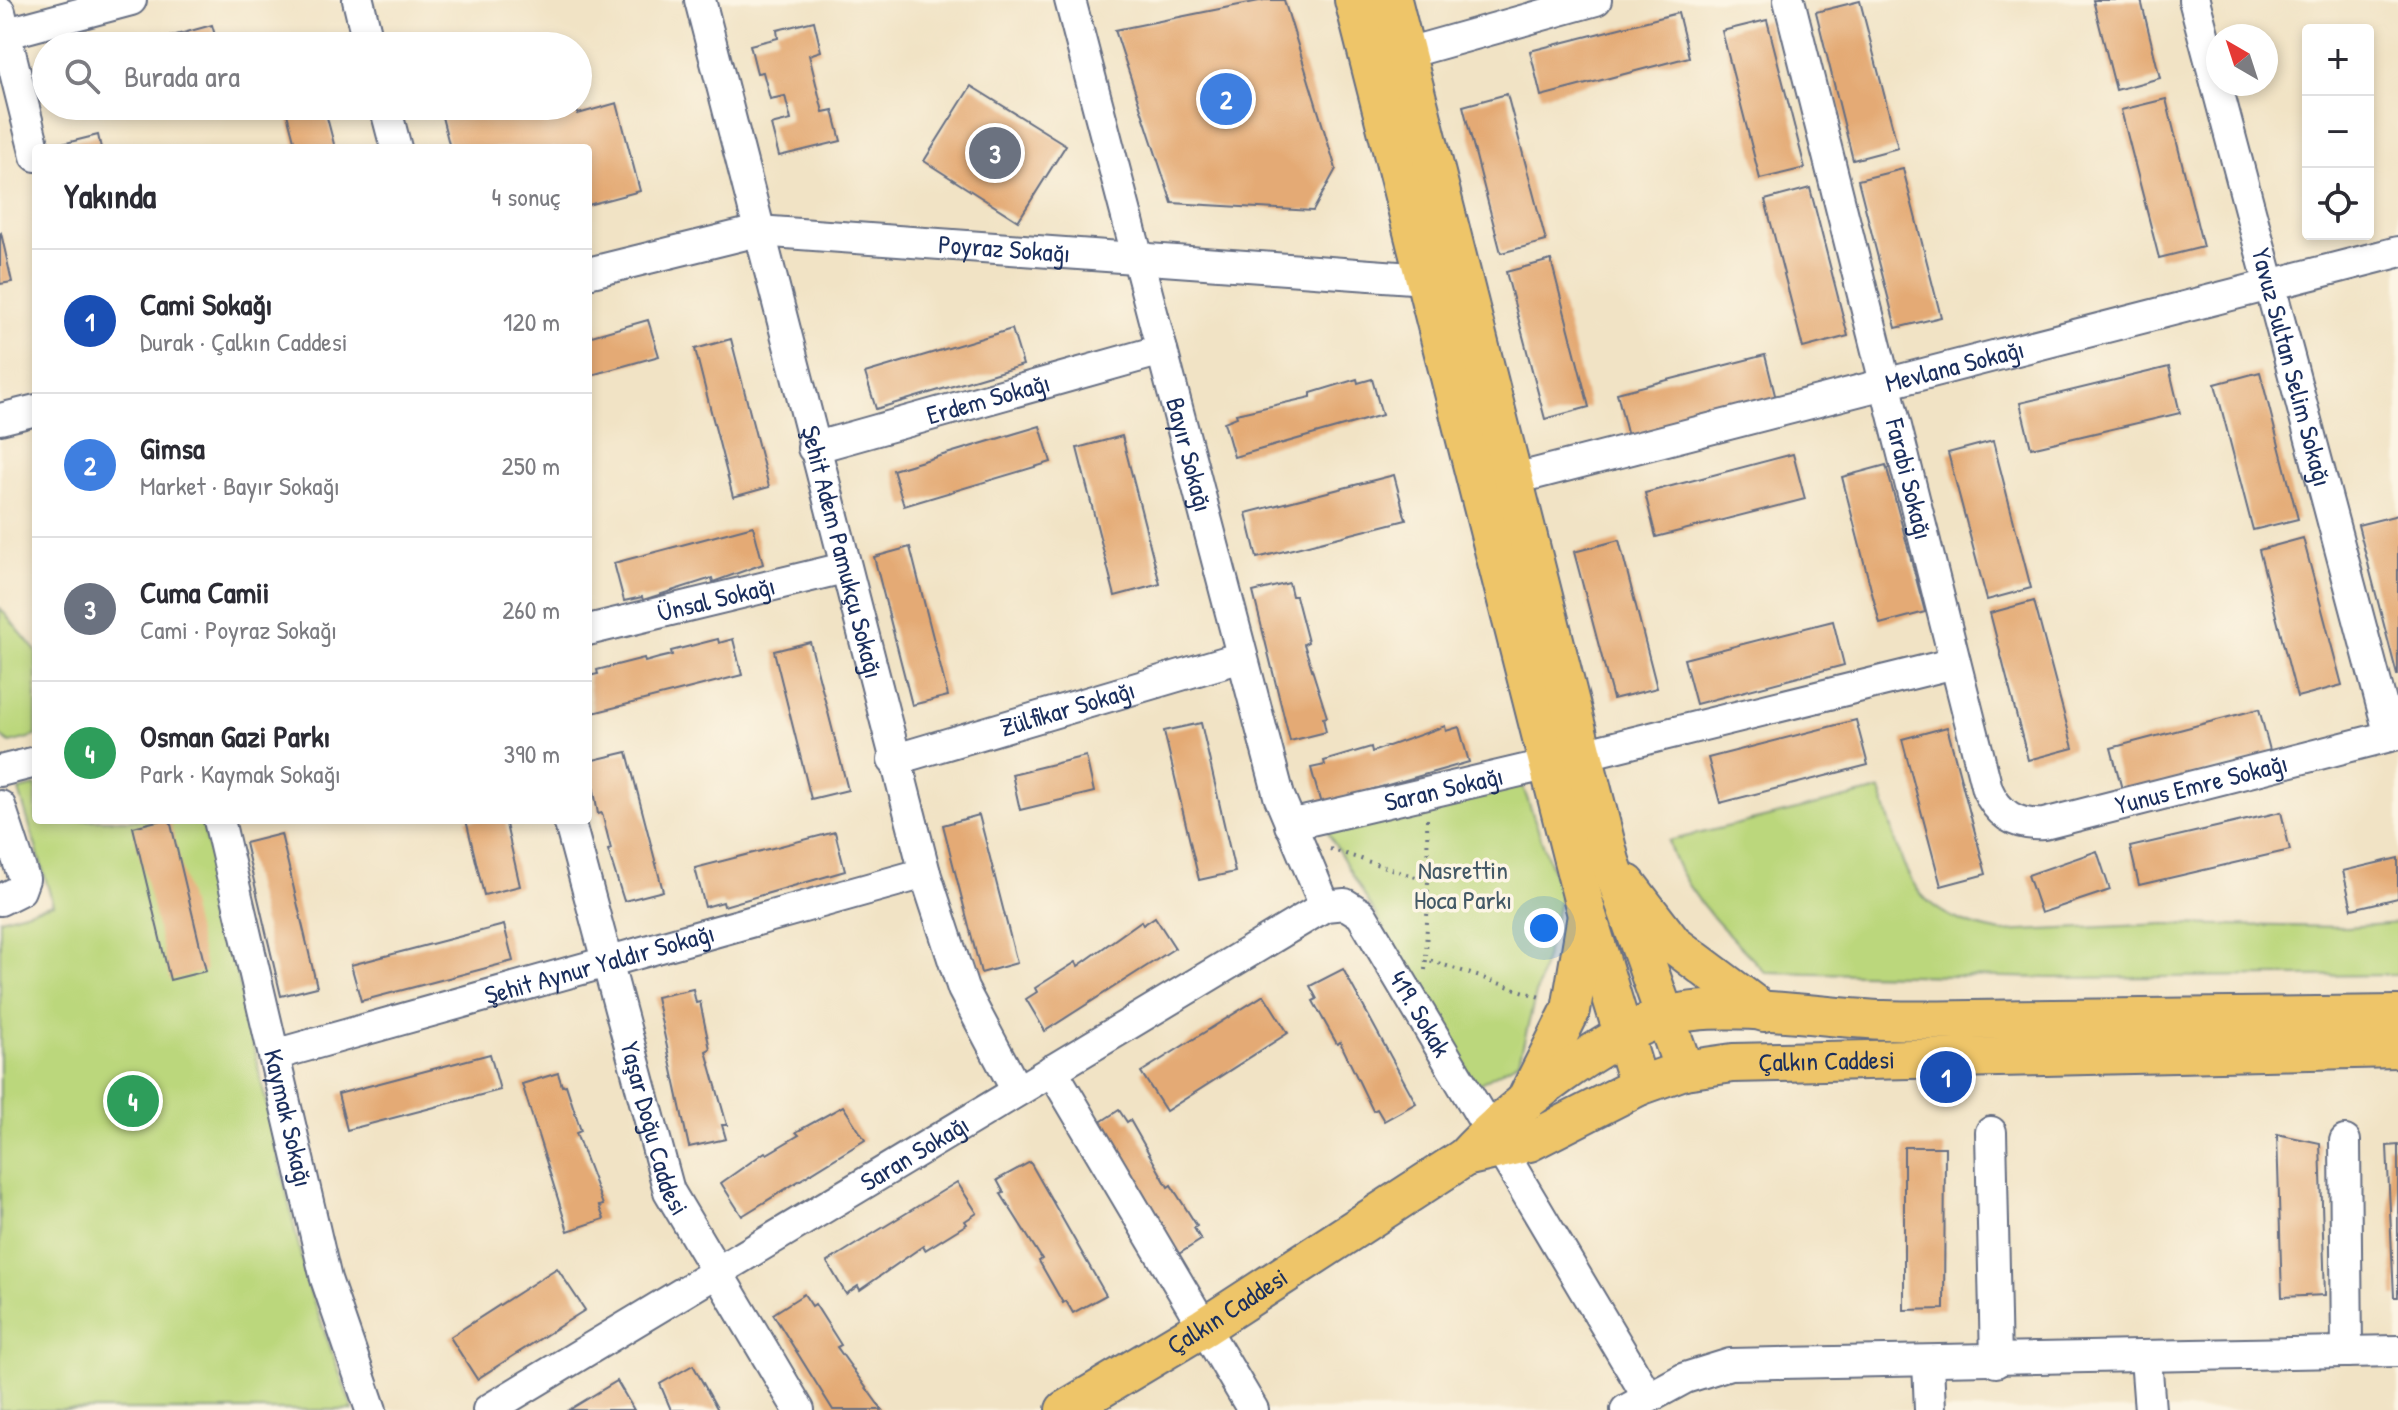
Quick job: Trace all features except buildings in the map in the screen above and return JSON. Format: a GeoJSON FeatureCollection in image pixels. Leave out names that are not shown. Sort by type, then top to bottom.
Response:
{"type":"FeatureCollection","features":[{"type":"Feature","properties":{"kind":"main road"},"geometry":{"type":"LineString","coordinates":[[1354,0],[1426,279],[1566,759],[1610,861],[1684,1070]]}},
{"type":"Feature","properties":{"kind":"main road"},"geometry":{"type":"LineString","coordinates":[[1392,0],[1511,480],[1566,759],[1587,915],[1639,1086]]}},
{"type":"Feature","properties":{"kind":"main road"},"geometry":{"type":"LineString","coordinates":[[1610,861],[1673,944],[1764,1012]]}},
{"type":"Feature","properties":{"kind":"main road","name":"Çalkın Caddesi"},"geometry":{"type":"LineString","coordinates":[[1526,1101],[1571,1010],[1587,915]]}},
{"type":"Feature","properties":{"kind":"main road","name":"Çalkın Caddesi"},"geometry":{"type":"LineString","coordinates":[[1065,1410],[1204,1327],[1486,1145],[1526,1101],[1623,1034],[1665,1016],[1684,1012],[1764,1012],[1886,1020],[2398,1015]]}},
{"type":"Feature","properties":{"kind":"main road","name":"Çalkın Caddesi"},"geometry":{"type":"LineString","coordinates":[[1486,1145],[1529,1142],[1639,1086],[1684,1070],[1733,1063],[2398,1048]]}},
{"type":"Feature","properties":{"kind":"street"},"geometry":{"type":"LineString","coordinates":[[33,144],[2,27],[131,0]]}},
{"type":"Feature","properties":{"kind":"street"},"geometry":{"type":"LineString","coordinates":[[358,0],[366,32]]}},
{"type":"Feature","properties":{"kind":"street","name":"Şehit Adem Pamukçu Sokağı"},"geometry":{"type":"LineString","coordinates":[[700,0],[893,760],[925,873],[972,1009],[1017,1091]]}},
{"type":"Feature","properties":{"kind":"street","name":"Bayır Sokağı"},"geometry":{"type":"LineString","coordinates":[[1070,0],[1242,657],[1290,825],[1303,855],[1335,905]]}},
{"type":"Feature","properties":{"kind":"street"},"geometry":{"type":"LineString","coordinates":[[1407,53],[1596,0]]}},
{"type":"Feature","properties":{"kind":"street","name":"Farabi Sokağı"},"geometry":{"type":"LineString","coordinates":[[1789,0],[1987,789],[2005,815]]}},
{"type":"Feature","properties":{"kind":"street","name":"Yavuz Sultan Selim Sokağı"},"geometry":{"type":"LineString","coordinates":[[2194,0],[2394,735]]}},
{"type":"Feature","properties":{"kind":"street"},"geometry":{"type":"LineString","coordinates":[[389,120],[395,144]]}},
{"type":"Feature","properties":{"kind":"street","name":"Poyraz Sokağı"},"geometry":{"type":"LineString","coordinates":[[592,272],[758,231],[1426,279]]}},
{"type":"Feature","properties":{"kind":"street","name":"Mevlana Sokağı"},"geometry":{"type":"LineString","coordinates":[[1511,480],[2398,252]]}},
{"type":"Feature","properties":{"kind":"street","name":"Erdem Sokağı"},"geometry":{"type":"LineString","coordinates":[[813,448],[1162,350]]}},
{"type":"Feature","properties":{"kind":"street"},"geometry":{"type":"LineString","coordinates":[[0,419],[32,411]]}},
{"type":"Feature","properties":{"kind":"street","name":"Ünsal Sokağı"},"geometry":{"type":"LineString","coordinates":[[592,629],[844,568]]}},
{"type":"Feature","properties":{"kind":"street","name":"Zülfikar Sokağı"},"geometry":{"type":"LineString","coordinates":[[893,760],[1242,657]]}},
{"type":"Feature","properties":{"kind":"street","name":"Saran Sokağı"},"geometry":{"type":"LineString","coordinates":[[1290,825],[1955,663]]}},
{"type":"Feature","properties":{"kind":"street","name":"Yunus Emre Sokağı"},"geometry":{"type":"LineString","coordinates":[[2005,815],[2023,823],[2044,824],[2394,735]]}},
{"type":"Feature","properties":{"kind":"street"},"geometry":{"type":"LineString","coordinates":[[0,771],[32,763]]}},
{"type":"Feature","properties":{"kind":"street"},"geometry":{"type":"LineString","coordinates":[[0,806],[24,879],[10,895]]}},
{"type":"Feature","properties":{"kind":"street","name":"Kaymak Sokağı"},"geometry":{"type":"LineString","coordinates":[[220,824],[326,1279],[371,1410]]}},
{"type":"Feature","properties":{"kind":"street","name":"Yaşar Doğu Caddesi"},"geometry":{"type":"LineString","coordinates":[[570,824],[669,1191],[799,1410]]}},
{"type":"Feature","properties":{"kind":"street","name":"Şehit Aynur Yaldır Sokağı"},"geometry":{"type":"LineString","coordinates":[[274,1055],[925,873]]}},
{"type":"Feature","properties":{"kind":"street","name":"Saran Sokağı"},"geometry":{"type":"LineString","coordinates":[[488,1410],[1052,1070],[1335,905]]}},
{"type":"Feature","properties":{"kind":"street","name":"419. Sokak"},"geometry":{"type":"LineString","coordinates":[[1335,905],[1361,914],[1486,1145],[1637,1403]]}},
{"type":"Feature","properties":{"kind":"street"},"geometry":{"type":"LineString","coordinates":[[1052,1070],[1253,1410]]}},
{"type":"Feature","properties":{"kind":"street"},"geometry":{"type":"LineString","coordinates":[[1991,1132],[1996,1362]]}},
{"type":"Feature","properties":{"kind":"street"},"geometry":{"type":"LineString","coordinates":[[2345,1141],[2347,1352]]}},
{"type":"Feature","properties":{"kind":"street"},"geometry":{"type":"LineString","coordinates":[[1637,1403],[1701,1371],[1730,1364],[1996,1362],[2398,1351]]}},
{"type":"Feature","properties":{"kind":"street"},"geometry":{"type":"LineString","coordinates":[[2146,1358],[2150,1410]]}},
{"type":"Feature","properties":{"kind":"street"},"geometry":{"type":"LineString","coordinates":[[1928,1362],[1930,1410]]}},
{"type":"Feature","properties":{"kind":"path"},"geometry":{"type":"LineString","coordinates":[[1425,974],[1428,881],[1426,793]]}},
{"type":"Feature","properties":{"kind":"path"},"geometry":{"type":"LineString","coordinates":[[1303,855],[1332,849],[1428,881]]}},
{"type":"Feature","properties":{"kind":"path"},"geometry":{"type":"LineString","coordinates":[[1426,959],[1571,1010]]}},
{"type":"Feature","properties":{"kind":"green space"},"geometry":{"type":"Polygon","coordinates":[[[0,608],[32,646],[32,737],[10,743],[0,736],[0,608]]]}},
{"type":"Feature","properties":{"kind":"green space","name":"Nasrettin Hoca Parkı"},"geometry":{"type":"Polygon","coordinates":[[[1520,778],[1561,895],[1519,1061],[1475,1086],[1323,824],[1520,778]]]}},
{"type":"Feature","properties":{"kind":"green space"},"geometry":{"type":"Polygon","coordinates":[[[32,787],[32,824],[203,824],[307,1283],[353,1410],[0,1410],[0,919],[53,904],[19,790],[32,787]]]}},
{"type":"Feature","properties":{"kind":"green space"},"geometry":{"type":"Polygon","coordinates":[[[1880,790],[1914,885],[1927,901],[1945,914],[1970,924],[2002,932],[2165,924],[2347,927],[2398,923],[2398,975],[2052,978],[1765,972],[1695,895],[1668,841],[1880,790]]]}},
{"type":"Feature","properties":{"kind":"place","name":"Gimsa"},"geometry":{"type":"Point","coordinates":[1226,99]}},
{"type":"Feature","properties":{"kind":"place","name":"Cuma Camii"},"geometry":{"type":"Point","coordinates":[995,153]}},
{"type":"Feature","properties":{"kind":"place","name":"Cami Sokağı"},"geometry":{"type":"Point","coordinates":[1946,1077]}},
{"type":"Feature","properties":{"kind":"place","name":"Osman Gazi Parkı"},"geometry":{"type":"Point","coordinates":[133,1101]}}]}
